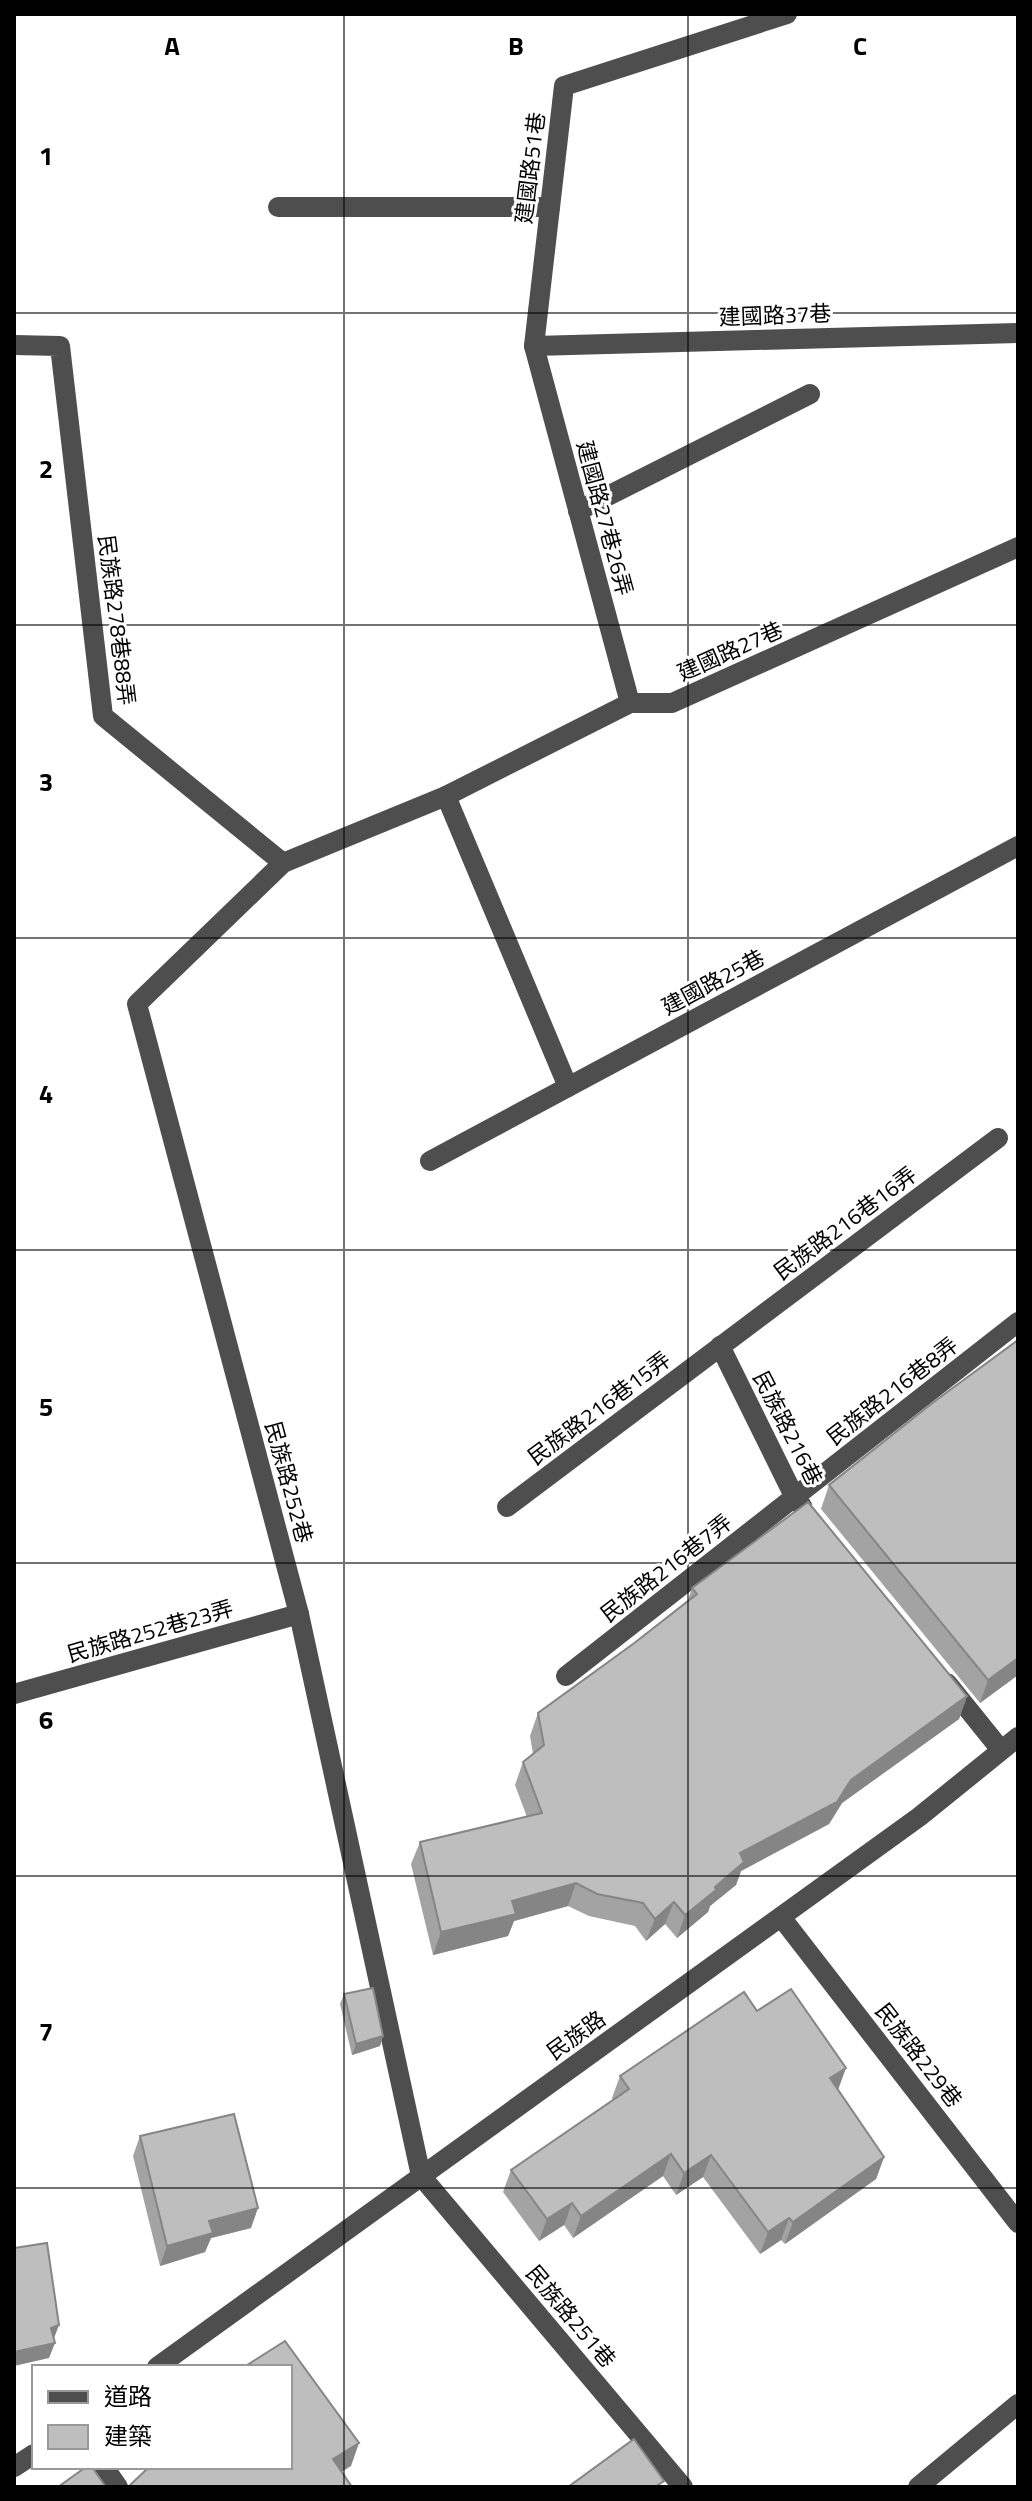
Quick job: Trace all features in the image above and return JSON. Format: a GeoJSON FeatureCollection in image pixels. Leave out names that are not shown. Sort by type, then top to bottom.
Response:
{"type":"FeatureCollection","features":[{"type":"Feature","properties":{"kind":"street","name":"建國路51巷"},"geometry":{"type":"LineString","coordinates":[[534,346],[564,86],[787,14]]}},
{"type":"Feature","properties":{"kind":"street"},"geometry":{"type":"LineString","coordinates":[[278,207],[550,207]]}},
{"type":"Feature","properties":{"kind":"street","name":"建國路37巷"},"geometry":{"type":"LineString","coordinates":[[534,346],[1018,333]]}},
{"type":"Feature","properties":{"kind":"street","name":"民族路278巷88弄"},"geometry":{"type":"LineString","coordinates":[[14,345],[60,346],[103,716],[283,863]]}},
{"type":"Feature","properties":{"kind":"street","name":"建國路27巷26弄"},"geometry":{"type":"LineString","coordinates":[[534,346],[630,703]]}},
{"type":"Feature","properties":{"kind":"street"},"geometry":{"type":"LineString","coordinates":[[578,511],[810,394]]}},
{"type":"Feature","properties":{"kind":"street","name":"建國路27巷"},"geometry":{"type":"LineString","coordinates":[[283,863],[446,796],[630,703],[672,703],[1018,547]]}},
{"type":"Feature","properties":{"kind":"street"},"geometry":{"type":"LineString","coordinates":[[446,796],[568,1087]]}},
{"type":"Feature","properties":{"kind":"street","name":"建國路25巷"},"geometry":{"type":"LineString","coordinates":[[430,1161],[1018,846]]}},
{"type":"Feature","properties":{"kind":"street","name":"民族路252巷"},"geometry":{"type":"LineString","coordinates":[[283,863],[137,1004],[299,1614],[421,2176]]}},
{"type":"Feature","properties":{"kind":"street","name":"民族路216巷16弄"},"geometry":{"type":"LineString","coordinates":[[720,1346],[998,1138]]}},
{"type":"Feature","properties":{"kind":"street","name":"民族路216巷8弄"},"geometry":{"type":"LineString","coordinates":[[795,1498],[1018,1322]]}},
{"type":"Feature","properties":{"kind":"street","name":"民族路216巷"},"geometry":{"type":"LineString","coordinates":[[720,1346],[795,1498],[815,1522]]}},
{"type":"Feature","properties":{"kind":"street","name":"民族路216巷15弄"},"geometry":{"type":"LineString","coordinates":[[507,1507],[720,1346]]}},
{"type":"Feature","properties":{"kind":"street","name":"民族路216巷7弄"},"geometry":{"type":"LineString","coordinates":[[566,1676],[795,1498]]}},
{"type":"Feature","properties":{"kind":"street","name":"民族路252巷23弄"},"geometry":{"type":"LineString","coordinates":[[14,1694],[299,1614]]}},
{"type":"Feature","properties":{"kind":"street"},"geometry":{"type":"LineString","coordinates":[[933,1666],[1010,1743]]}},
{"type":"Feature","properties":{"kind":"street","name":"民族路"},"geometry":{"type":"LineString","coordinates":[[160,2365],[919,1817],[1010,1743]]}},
{"type":"Feature","properties":{"kind":"street","name":"民族路229巷"},"geometry":{"type":"LineString","coordinates":[[781,1917],[1018,2223]]}},
{"type":"Feature","properties":{"kind":"street","name":"民族路251巷"},"geometry":{"type":"LineString","coordinates":[[421,2176],[683,2487]]}},
{"type":"Feature","properties":{"kind":"street"},"geometry":{"type":"LineString","coordinates":[[918,2487],[1018,2404]]}},
{"type":"Feature","properties":{"kind":"street"},"geometry":{"type":"LineString","coordinates":[[14,2467],[32,2455]]}},
{"type":"Feature","properties":{"kind":"street"},"geometry":{"type":"LineString","coordinates":[[105,2469],[118,2487]]}},
{"type":"Feature","properties":{"kind":"building"},"geometry":{"type":"Polygon","coordinates":[[[1018,1340],[1018,1658],[988,1680],[829,1485],[1018,1340]]]}},
{"type":"Feature","properties":{"kind":"building"},"geometry":{"type":"Polygon","coordinates":[[[808,1502],[967,1696],[851,1780],[837,1802],[740,1853],[744,1862],[685,1915],[674,1902],[655,1919],[643,1903],[597,1894],[576,1883],[512,1901],[516,1914],[441,1932],[420,1842],[542,1813],[523,1762],[544,1745],[538,1713],[697,1594],[692,1588],[808,1502]]]}},
{"type":"Feature","properties":{"kind":"building"},"geometry":{"type":"Polygon","coordinates":[[[373,1988],[383,2036],[356,2044],[344,1994],[373,1988]]]}},
{"type":"Feature","properties":{"kind":"building"},"geometry":{"type":"Polygon","coordinates":[[[791,1989],[846,2068],[830,2078],[884,2157],[793,2222],[789,2218],[768,2232],[711,2155],[684,2173],[671,2154],[581,2216],[572,2203],[547,2219],[511,2170],[629,2089],[620,2076],[744,1992],[757,2011],[791,1989]]]}},
{"type":"Feature","properties":{"kind":"building"},"geometry":{"type":"Polygon","coordinates":[[[234,2114],[258,2208],[209,2221],[213,2233],[167,2246],[140,2136],[234,2114]]]}},
{"type":"Feature","properties":{"kind":"building"},"geometry":{"type":"Polygon","coordinates":[[[47,2243],[59,2325],[51,2328],[55,2343],[14,2352],[14,2248],[47,2243]]]}},
{"type":"Feature","properties":{"kind":"building"},"geometry":{"type":"Polygon","coordinates":[[[285,2341],[359,2443],[333,2459],[352,2487],[128,2487],[147,2469],[292,2469],[292,2365],[247,2365],[285,2341]]]}},
{"type":"Feature","properties":{"kind":"building"},"geometry":{"type":"Polygon","coordinates":[[[634,2439],[664,2481],[655,2487],[568,2487],[634,2439]]]}},
{"type":"Feature","properties":{"kind":"building"},"geometry":{"type":"Polygon","coordinates":[[[83,2469],[93,2469],[106,2487],[58,2487],[83,2469]]]}}]}
